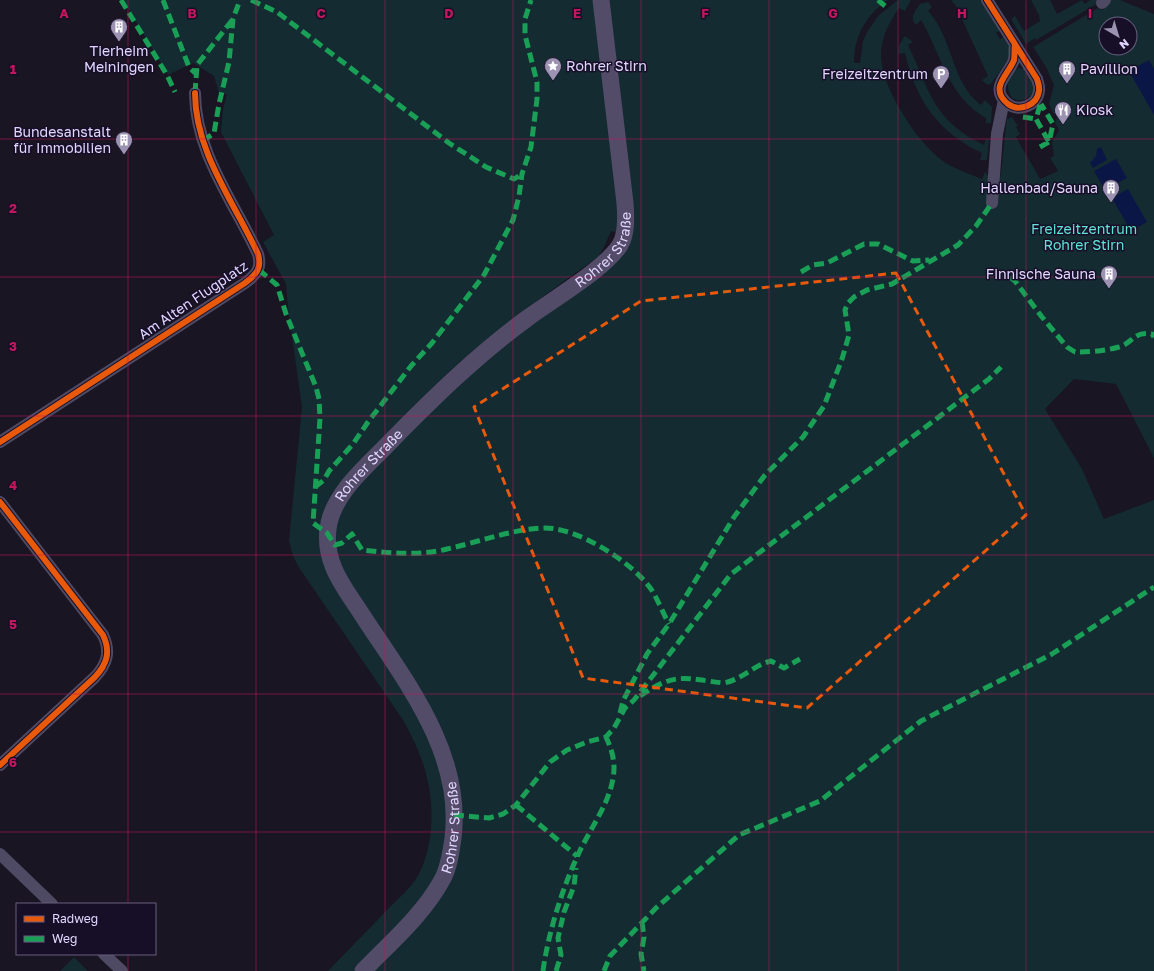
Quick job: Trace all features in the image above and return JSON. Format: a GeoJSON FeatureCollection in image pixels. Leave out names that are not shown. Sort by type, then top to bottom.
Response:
{"type":"FeatureCollection","features":[{"type":"Feature","properties":{"kind":"main road","name":"Rohrer Straße"},"geometry":{"type":"LineString","coordinates":[[363,971],[420,911],[432,897],[444,877],[451,851],[454,815],[447,765],[434,732],[400,672],[334,571],[328,550],[327,537],[329,522],[338,501],[358,475],[425,406],[469,364],[513,328],[608,260],[621,244],[626,225],[625,203],[601,0]]}},
{"type":"Feature","properties":{"kind":"street"},"geometry":{"type":"LineString","coordinates":[[987,0],[1015,44],[1037,79],[1039,91],[1037,98],[1025,107],[1012,106],[1004,100],[1000,89],[1000,83],[1014,60],[1015,44]]}},
{"type":"Feature","properties":{"kind":"street","name":"Am Alten Flugplatz"},"geometry":{"type":"LineString","coordinates":[[0,442],[245,283],[259,270],[260,265],[258,254],[207,153],[199,129],[195,108],[195,92]]}},
{"type":"Feature","properties":{"kind":"street"},"geometry":{"type":"LineString","coordinates":[[992,203],[996,134],[1004,100]]}},
{"type":"Feature","properties":{"kind":"street"},"geometry":{"type":"LineString","coordinates":[[0,502],[103,635],[106,642],[108,656],[106,664],[96,677],[0,765]]}},
{"type":"Feature","properties":{"kind":"street"},"geometry":{"type":"LineString","coordinates":[[0,854],[51,903]]}},
{"type":"Feature","properties":{"kind":"street"},"geometry":{"type":"LineString","coordinates":[[105,955],[122,971]]}},
{"type":"Feature","properties":{"kind":"highlighted area"},"geometry":{"type":"Polygon","coordinates":[[[896,273],[1026,515],[807,708],[583,678],[474,407],[641,301],[896,273]]]}},
{"type":"Feature","properties":{"kind":"green space","name":"Freizeitzentrum Rohrer Stirn"},"geometry":{"type":"Polygon","coordinates":[[[123,0],[888,0],[873,12],[859,35],[856,44],[854,63],[860,63],[863,41],[867,32],[879,15],[898,0],[911,0],[905,11],[899,8],[884,36],[881,49],[883,69],[887,83],[903,115],[924,143],[935,155],[946,163],[982,179],[985,172],[991,179],[999,181],[1007,119],[1012,117],[1018,126],[1016,127],[1020,134],[1016,137],[1040,179],[1058,171],[1050,158],[1054,156],[1052,142],[1059,130],[1055,123],[1058,115],[1053,113],[1049,104],[1054,85],[1046,67],[1033,47],[1098,8],[1103,10],[1110,0],[1120,0],[1154,14],[1154,458],[1116,384],[1074,379],[1045,409],[1082,469],[1104,519],[1154,500],[1154,971],[328,971],[416,879],[423,866],[430,836],[431,805],[429,790],[420,755],[403,720],[298,566],[293,556],[289,541],[302,407],[288,309],[286,284],[263,242],[274,235],[221,132],[223,109],[227,94],[219,93],[214,76],[193,63],[168,75],[123,0]],[[611,231],[598,257],[499,330],[467,356],[438,383],[358,464],[342,482],[330,502],[342,509],[357,488],[392,447],[449,390],[520,331],[618,261],[628,247],[631,236],[611,231]]]}},
{"type":"Feature","properties":{"kind":"green space"},"geometry":{"type":"Polygon","coordinates":[[[951,0],[982,0],[1002,30],[996,33],[1000,39],[1006,36],[1010,43],[1010,57],[990,85],[986,84],[982,80],[988,76],[956,6],[951,0]]]}},
{"type":"Feature","properties":{"kind":"green space"},"geometry":{"type":"Polygon","coordinates":[[[1031,0],[1050,0],[1057,14],[1082,0],[1085,4],[1090,0],[1100,0],[1100,2],[1036,40],[1035,38],[1026,44],[1011,19],[1015,16],[1024,31],[1040,21],[1039,15],[1031,0]]]}},
{"type":"Feature","properties":{"kind":"green space"},"geometry":{"type":"Polygon","coordinates":[[[928,2],[932,7],[928,11],[943,34],[964,85],[971,96],[981,105],[985,100],[992,107],[991,123],[986,123],[986,118],[974,110],[955,89],[921,20],[916,25],[914,22],[914,14],[920,4],[928,2]]]}},
{"type":"Feature","properties":{"kind":"green space"},"geometry":{"type":"Polygon","coordinates":[[[905,36],[913,42],[908,45],[928,91],[943,115],[953,125],[984,145],[986,139],[989,140],[987,160],[980,160],[982,153],[953,135],[941,125],[931,113],[915,86],[905,53],[898,54],[899,45],[905,36]]]}},
{"type":"Feature","properties":{"kind":"green space"},"geometry":{"type":"Polygon","coordinates":[[[1019,68],[1024,69],[1032,81],[1034,90],[1028,98],[1022,100],[1012,98],[1008,90],[1008,82],[1010,77],[1019,68]]]}},
{"type":"Feature","properties":{"kind":"green space"},"geometry":{"type":"Polygon","coordinates":[[[74,957],[88,971],[60,971],[74,957]]]}},
{"type":"Feature","properties":{"kind":"shaded area"},"geometry":{"type":"Polygon","coordinates":[[[1149,60],[1154,69],[1154,115],[1129,71],[1149,60]]]}},
{"type":"Feature","properties":{"kind":"shaded area"},"geometry":{"type":"Polygon","coordinates":[[[1101,147],[1107,160],[1093,168],[1090,163],[1096,156],[1097,149],[1101,147]]]}},
{"type":"Feature","properties":{"kind":"shaded area"},"geometry":{"type":"Polygon","coordinates":[[[1116,159],[1127,178],[1105,190],[1094,171],[1116,159]]]}},
{"type":"Feature","properties":{"kind":"shaded area"},"geometry":{"type":"Polygon","coordinates":[[[1128,189],[1147,222],[1131,231],[1112,198],[1128,189]]]}},
{"type":"Feature","properties":{"kind":"marked path"},"geometry":{"type":"LineString","coordinates":[[121,0],[167,75],[175,92]]}},
{"type":"Feature","properties":{"kind":"marked path"},"geometry":{"type":"LineString","coordinates":[[163,0],[189,67],[195,73]]}},
{"type":"Feature","properties":{"kind":"marked path"},"geometry":{"type":"LineString","coordinates":[[203,141],[214,133],[229,62],[233,19],[240,0]]}},
{"type":"Feature","properties":{"kind":"marked path"},"geometry":{"type":"LineString","coordinates":[[251,0],[277,12],[449,143],[486,167],[514,179],[522,174]]}},
{"type":"Feature","properties":{"kind":"marked path"},"geometry":{"type":"LineString","coordinates":[[315,487],[324,480],[329,471],[353,444],[411,366],[432,343],[484,275],[513,220],[519,196],[522,174],[531,147],[537,99],[537,82],[525,35],[525,19],[531,0]]}},
{"type":"Feature","properties":{"kind":"marked path"},"geometry":{"type":"LineString","coordinates":[[878,0],[885,6]]}},
{"type":"Feature","properties":{"kind":"marked path"},"geometry":{"type":"LineString","coordinates":[[195,93],[197,65],[233,19]]}},
{"type":"Feature","properties":{"kind":"marked path"},"geometry":{"type":"LineString","coordinates":[[1040,147],[1049,142],[1053,124],[1041,104]]}},
{"type":"Feature","properties":{"kind":"marked path"},"geometry":{"type":"LineString","coordinates":[[1040,105],[1036,119],[1049,142]]}},
{"type":"Feature","properties":{"kind":"marked path"},"geometry":{"type":"LineString","coordinates":[[1023,117],[1036,119]]}},
{"type":"Feature","properties":{"kind":"marked path"},"geometry":{"type":"LineString","coordinates":[[620,713],[623,701],[647,654],[669,624],[734,517],[765,475],[803,437],[824,406],[842,359],[849,335],[845,310],[848,303],[854,297],[867,290],[892,284],[958,245],[976,226],[992,203]]}},
{"type":"Feature","properties":{"kind":"marked path"},"geometry":{"type":"LineString","coordinates":[[801,272],[813,265],[827,263],[864,244],[878,244],[913,261],[929,260]]}},
{"type":"Feature","properties":{"kind":"marked path"},"geometry":{"type":"LineString","coordinates":[[259,270],[277,285],[286,314],[316,387],[319,399],[320,418],[313,523],[327,533],[335,545],[342,543],[352,534],[362,550],[394,553],[426,553],[518,531],[542,528],[556,529],[586,539],[617,557],[631,568],[651,589],[669,624]]}},
{"type":"Feature","properties":{"kind":"marked path"},"geometry":{"type":"LineString","coordinates":[[1010,277],[1015,281],[1067,347],[1075,352],[1097,351],[1119,347],[1141,334],[1152,334],[1154,337]]}},
{"type":"Feature","properties":{"kind":"marked path"},"geometry":{"type":"LineString","coordinates":[[454,815],[489,818],[503,814],[516,805],[550,762],[567,750],[587,742],[606,737],[614,728],[625,708],[634,700],[731,574],[989,379],[1001,367]]}},
{"type":"Feature","properties":{"kind":"marked path"},"geometry":{"type":"LineString","coordinates":[[604,971],[610,956],[656,908],[739,835],[820,801],[921,721],[1052,654],[1154,587]]}},
{"type":"Feature","properties":{"kind":"marked path"},"geometry":{"type":"LineString","coordinates":[[640,696],[652,688],[672,680],[690,679],[724,683],[736,679],[771,661],[784,668],[800,659]]}},
{"type":"Feature","properties":{"kind":"marked path"},"geometry":{"type":"LineString","coordinates":[[543,971],[552,927],[566,882],[582,846],[603,808],[611,788],[614,762],[606,737]]}},
{"type":"Feature","properties":{"kind":"marked path"},"geometry":{"type":"LineString","coordinates":[[516,805],[577,856]]}},
{"type":"Feature","properties":{"kind":"marked path"},"geometry":{"type":"LineString","coordinates":[[556,971],[561,955],[558,938],[564,912],[574,886],[576,868]]}},
{"type":"Feature","properties":{"kind":"marked path"},"geometry":{"type":"LineString","coordinates":[[642,922],[644,937],[641,954],[644,971]]}},
{"type":"Feature","properties":{"kind":"cycle path"},"geometry":{"type":"LineString","coordinates":[[987,0],[1037,79],[1039,88],[1038,96],[1031,104],[1022,107],[1008,104],[1002,98],[1000,92],[1002,81],[1014,60],[1014,56],[1015,48],[1015,46],[1015,44]]}},
{"type":"Feature","properties":{"kind":"cycle path"},"geometry":{"type":"LineString","coordinates":[[0,442],[245,283],[253,277],[258,270],[258,254],[218,176],[201,136],[195,93]]}},
{"type":"Feature","properties":{"kind":"cycle path"},"geometry":{"type":"LineString","coordinates":[[0,502],[103,635],[107,647],[105,662],[95,677],[0,765]]}},
{"type":"Feature","properties":{"kind":"place","name":"Tierheim Meiningen"},"geometry":{"type":"Point","coordinates":[119,42]}},
{"type":"Feature","properties":{"kind":"place","name":"Rohrer Stirn"},"geometry":{"type":"Point","coordinates":[553,81]}},
{"type":"Feature","properties":{"kind":"place","name":"Pavillion"},"geometry":{"type":"Point","coordinates":[1067,84]}},
{"type":"Feature","properties":{"kind":"place","name":"Freizeitzentrum"},"geometry":{"type":"Point","coordinates":[941,89]}},
{"type":"Feature","properties":{"kind":"place","name":"Kiosk"},"geometry":{"type":"Point","coordinates":[1063,125]}},
{"type":"Feature","properties":{"kind":"place","name":"Bundesanstalt für Immobilien"},"geometry":{"type":"Point","coordinates":[124,155]}},
{"type":"Feature","properties":{"kind":"place","name":"Hallenbad/Sauna"},"geometry":{"type":"Point","coordinates":[1111,203]}},
{"type":"Feature","properties":{"kind":"place","name":"Finnische Sauna"},"geometry":{"type":"Point","coordinates":[1109,289]}}]}
